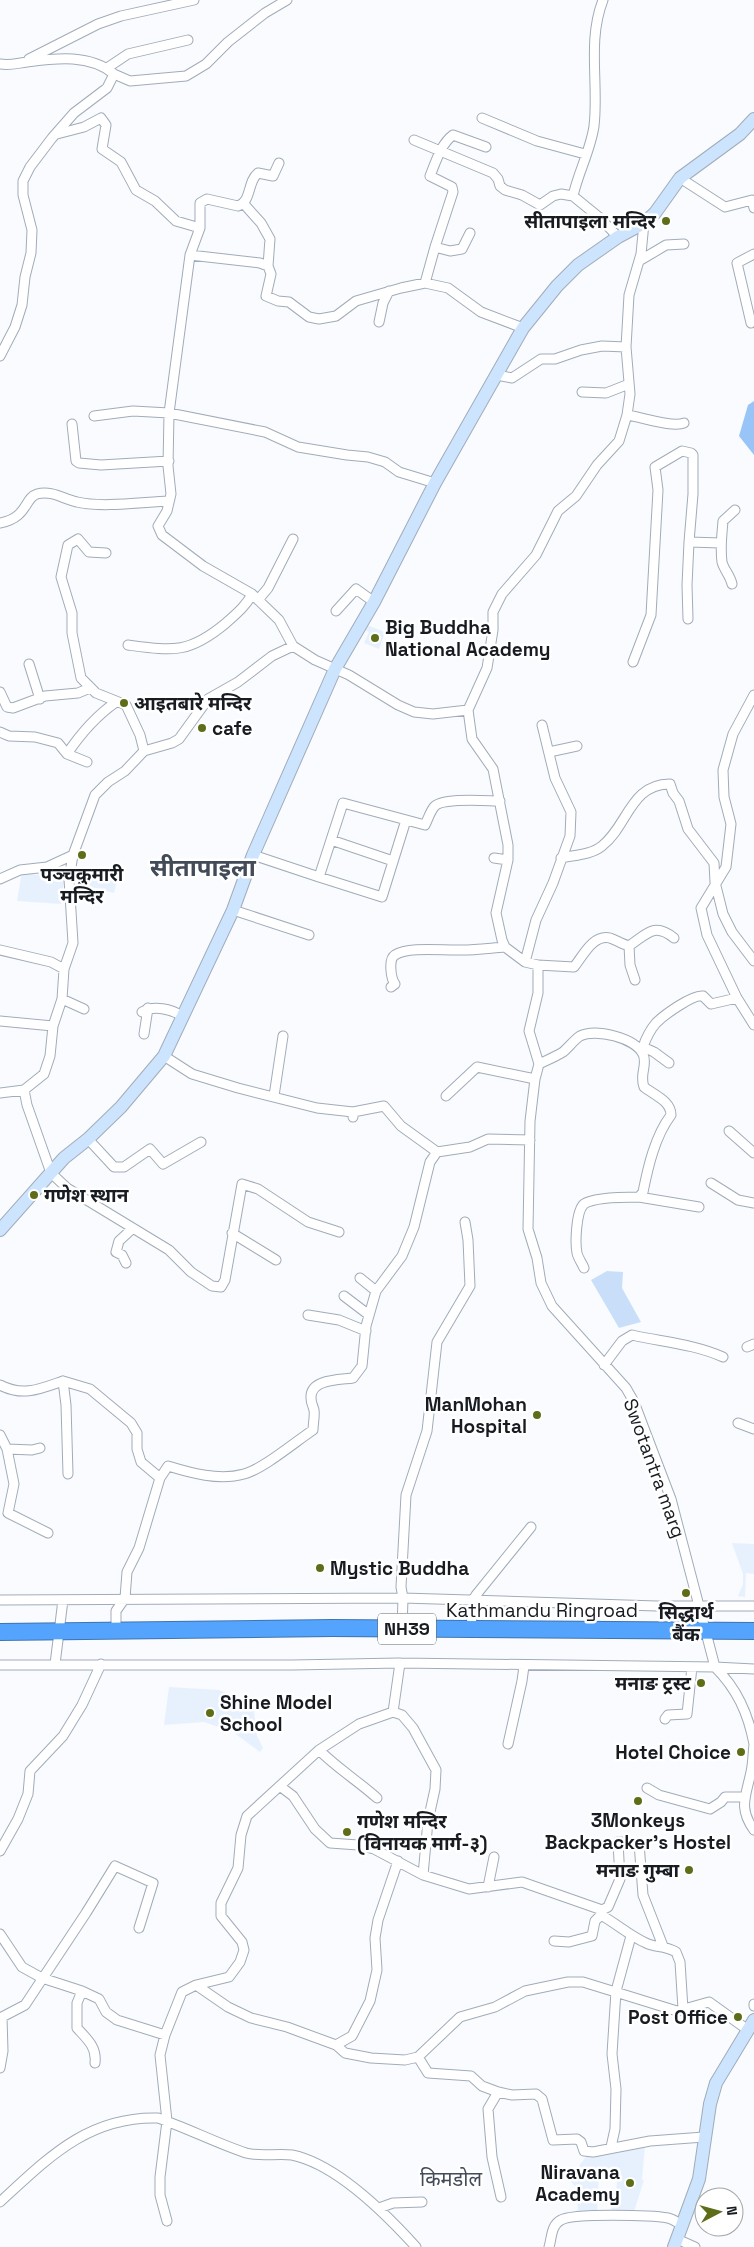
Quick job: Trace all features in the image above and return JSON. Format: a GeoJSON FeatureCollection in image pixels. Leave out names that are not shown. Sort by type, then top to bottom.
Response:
{"type":"FeatureCollection","features":[{"type":"Feature","properties":{"kind":"highway","name":"Kathmandu Ringroad"},"geometry":{"type":"LineString","coordinates":[[60,1631],[332,1628],[754,1631]]}},
{"type":"Feature","properties":{"kind":"highway","name":"NH39"},"geometry":{"type":"LineString","coordinates":[[0,1632],[60,1631]]}},
{"type":"Feature","properties":{"kind":"main road"},"geometry":{"type":"LineString","coordinates":[[0,1230],[64,1158],[88,1139],[121,1107],[164,1056],[233,910],[253,855],[335,669],[374,602],[435,483],[523,328],[569,274],[618,237],[644,223],[655,213],[680,178],[740,134],[754,119]]}},
{"type":"Feature","properties":{"kind":"main road"},"geometry":{"type":"LineString","coordinates":[[675,2243],[699,2179],[704,2137],[716,2083],[751,2025]]}},
{"type":"Feature","properties":{"kind":"street"},"geometry":{"type":"LineString","coordinates":[[18,64],[98,24],[121,16],[194,0]]}},
{"type":"Feature","properties":{"kind":"street"},"geometry":{"type":"LineString","coordinates":[[0,64],[18,64],[65,58],[83,59],[130,81],[186,76],[206,64],[228,42],[265,13],[287,0]]}},
{"type":"Feature","properties":{"kind":"street"},"geometry":{"type":"LineString","coordinates":[[573,196],[594,128],[595,38],[598,12],[603,0]]}},
{"type":"Feature","properties":{"kind":"street"},"geometry":{"type":"LineString","coordinates":[[0,356],[15,327],[22,305],[25,277],[31,254],[32,230],[23,194],[23,182],[30,168],[74,113],[107,88],[110,71],[128,54],[188,40]]}},
{"type":"Feature","properties":{"kind":"street"},"geometry":{"type":"LineString","coordinates":[[57,134],[84,127],[101,118],[106,125],[102,150],[121,162],[136,190],[155,200],[176,221],[200,228]]}},
{"type":"Feature","properties":{"kind":"street"},"geometry":{"type":"LineString","coordinates":[[482,118],[537,141],[585,154]]}},
{"type":"Feature","properties":{"kind":"street"},"geometry":{"type":"LineString","coordinates":[[425,283],[434,247],[453,192],[452,187],[430,176],[440,152],[446,140],[453,135],[486,147]]}},
{"type":"Feature","properties":{"kind":"street"},"geometry":{"type":"LineString","coordinates":[[414,140],[493,173],[498,179],[500,186],[505,190],[522,195],[540,206],[544,205],[553,196],[561,194],[573,196],[600,218],[618,237]]}},
{"type":"Feature","properties":{"kind":"street"},"geometry":{"type":"LineString","coordinates":[[244,204],[254,176],[258,173],[273,176],[279,164]]}},
{"type":"Feature","properties":{"kind":"street"},"geometry":{"type":"LineString","coordinates":[[680,178],[726,207],[753,202]]}},
{"type":"Feature","properties":{"kind":"street"},"geometry":{"type":"LineString","coordinates":[[244,204],[238,206],[207,199],[200,203],[200,228],[190,255],[169,413],[169,501],[167,511],[158,526],[162,535],[203,566],[255,597],[279,620],[293,646],[315,660],[364,683],[398,705],[414,712],[432,714],[468,710]]}},
{"type":"Feature","properties":{"kind":"street"},"geometry":{"type":"LineString","coordinates":[[244,204],[261,223],[270,239],[268,266],[271,274],[266,296],[278,301],[289,302],[309,317],[336,316],[356,301],[425,283],[448,288],[481,312],[523,328]]}},
{"type":"Feature","properties":{"kind":"street"},"geometry":{"type":"LineString","coordinates":[[629,946],[610,938],[596,940],[574,967],[538,965],[525,962],[505,947],[496,913],[508,860],[508,845],[493,769],[472,739],[468,710],[487,668],[493,630],[493,612],[502,594],[536,555],[558,511],[576,496],[597,465],[619,442],[627,416],[629,384],[626,347],[628,295],[639,261],[644,223]]}},
{"type":"Feature","properties":{"kind":"street"},"geometry":{"type":"LineString","coordinates":[[434,247],[450,251],[462,249],[470,233]]}},
{"type":"Feature","properties":{"kind":"street"},"geometry":{"type":"LineString","coordinates":[[639,261],[666,245],[684,244]]}},
{"type":"Feature","properties":{"kind":"street"},"geometry":{"type":"LineString","coordinates":[[751,323],[750,302],[737,262],[754,254]]}},
{"type":"Feature","properties":{"kind":"street"},"geometry":{"type":"LineString","coordinates":[[190,255],[260,263],[268,266]]}},
{"type":"Feature","properties":{"kind":"street"},"geometry":{"type":"LineString","coordinates":[[379,322],[382,303],[389,291]]}},
{"type":"Feature","properties":{"kind":"street"},"geometry":{"type":"LineString","coordinates":[[497,375],[512,378],[541,359],[555,359],[581,350],[602,346],[626,347]]}},
{"type":"Feature","properties":{"kind":"street"},"geometry":{"type":"LineString","coordinates":[[582,392],[606,392],[629,384]]}},
{"type":"Feature","properties":{"kind":"street"},"geometry":{"type":"LineString","coordinates":[[94,416],[133,411],[169,413],[265,432],[298,446],[368,457],[385,462],[399,472],[435,483]]}},
{"type":"Feature","properties":{"kind":"street"},"geometry":{"type":"LineString","coordinates":[[627,416],[652,419],[676,426],[684,423]]}},
{"type":"Feature","properties":{"kind":"street"},"geometry":{"type":"LineString","coordinates":[[72,424],[76,461],[79,463],[101,465],[169,461]]}},
{"type":"Feature","properties":{"kind":"street"},"geometry":{"type":"LineString","coordinates":[[633,662],[651,615],[658,490],[655,468],[682,451],[688,451],[693,455],[693,494],[687,585],[688,619]]}},
{"type":"Feature","properties":{"kind":"street"},"geometry":{"type":"LineString","coordinates":[[0,523],[9,522],[21,514],[30,498],[35,495],[51,492],[78,502],[169,501]]}},
{"type":"Feature","properties":{"kind":"street"},"geometry":{"type":"LineString","coordinates":[[732,584],[730,575],[722,564],[721,543],[723,521],[735,510]]}},
{"type":"Feature","properties":{"kind":"street"},"geometry":{"type":"LineString","coordinates":[[106,553],[89,552],[78,539],[68,545],[61,577],[72,613],[72,633],[79,671],[81,678],[90,688],[116,702],[126,705],[140,735],[144,751]]}},
{"type":"Feature","properties":{"kind":"street"},"geometry":{"type":"LineString","coordinates":[[128,645],[167,650],[195,645],[214,633],[248,602],[268,588],[293,539]]}},
{"type":"Feature","properties":{"kind":"street"},"geometry":{"type":"LineString","coordinates":[[690,542],[721,543]]}},
{"type":"Feature","properties":{"kind":"street"},"geometry":{"type":"LineString","coordinates":[[336,611],[356,590],[374,602]]}},
{"type":"Feature","properties":{"kind":"street"},"geometry":{"type":"LineString","coordinates":[[0,1093],[24,1090],[44,1074],[50,1056],[53,1026],[62,999],[64,969],[73,943],[69,879],[73,855],[95,795],[108,782],[125,771],[144,751],[172,743],[178,739],[208,699],[238,682],[272,656],[293,646]]}},
{"type":"Feature","properties":{"kind":"street"},"geometry":{"type":"LineString","coordinates":[[29,664],[40,698]]}},
{"type":"Feature","properties":{"kind":"street"},"geometry":{"type":"LineString","coordinates":[[0,692],[7,707],[10,708],[56,694],[78,693],[90,688]]}},
{"type":"Feature","properties":{"kind":"street"},"geometry":{"type":"LineString","coordinates":[[754,695],[733,734],[725,758],[723,781],[731,824],[726,867],[722,876],[715,882],[701,908],[707,935],[737,998],[754,1024]]}},
{"type":"Feature","properties":{"kind":"street"},"geometry":{"type":"LineString","coordinates":[[0,732],[9,736],[36,737],[58,744],[67,754],[85,729],[116,702]]}},
{"type":"Feature","properties":{"kind":"street"},"geometry":{"type":"LineString","coordinates":[[525,962],[536,920],[553,883],[570,836],[571,812],[555,778],[542,725]]}},
{"type":"Feature","properties":{"kind":"street"},"geometry":{"type":"LineString","coordinates":[[549,752],[577,746]]}},
{"type":"Feature","properties":{"kind":"street"},"geometry":{"type":"LineString","coordinates":[[561,858],[587,853],[601,847],[614,835],[635,799],[660,784],[670,784],[673,793],[679,801],[688,829],[714,863],[715,882],[723,914],[732,932],[754,961]]}},
{"type":"Feature","properties":{"kind":"street"},"geometry":{"type":"LineString","coordinates":[[319,877],[343,803],[425,825],[435,806],[444,802],[500,801]]}},
{"type":"Feature","properties":{"kind":"street"},"geometry":{"type":"LineString","coordinates":[[253,855],[382,897],[406,820]]}},
{"type":"Feature","properties":{"kind":"street"},"geometry":{"type":"LineString","coordinates":[[331,840],[393,861]]}},
{"type":"Feature","properties":{"kind":"street"},"geometry":{"type":"LineString","coordinates":[[0,879],[20,870],[47,867],[73,855]]}},
{"type":"Feature","properties":{"kind":"street"},"geometry":{"type":"LineString","coordinates":[[494,858],[508,860]]}},
{"type":"Feature","properties":{"kind":"street"},"geometry":{"type":"LineString","coordinates":[[233,910],[309,935]]}},
{"type":"Feature","properties":{"kind":"street"},"geometry":{"type":"LineString","coordinates":[[629,946],[653,930],[664,930],[674,938]]}},
{"type":"Feature","properties":{"kind":"street"},"geometry":{"type":"LineString","coordinates":[[629,946],[630,966],[635,980]]}},
{"type":"Feature","properties":{"kind":"street"},"geometry":{"type":"LineString","coordinates":[[390,987],[395,984],[392,980],[391,959],[395,955],[419,950],[463,950],[505,947]]}},
{"type":"Feature","properties":{"kind":"street"},"geometry":{"type":"LineString","coordinates":[[0,950],[51,962],[64,969]]}},
{"type":"Feature","properties":{"kind":"street"},"geometry":{"type":"LineString","coordinates":[[538,965],[538,994],[529,1031],[539,1064],[563,1052],[581,1036],[599,1034],[620,1037],[641,1048],[654,1052],[669,1063]]}},
{"type":"Feature","properties":{"kind":"street"},"geometry":{"type":"LineString","coordinates":[[639,1197],[643,1192],[654,1150],[671,1112],[668,1104],[644,1087],[641,1075],[644,1056],[641,1048],[656,1023],[669,1012],[696,997],[703,996],[712,1004],[737,998]]}},
{"type":"Feature","properties":{"kind":"street"},"geometry":{"type":"LineString","coordinates":[[62,999],[84,1009]]}},
{"type":"Feature","properties":{"kind":"street"},"geometry":{"type":"LineString","coordinates":[[144,1034],[145,1010],[173,1010],[182,1016]]}},
{"type":"Feature","properties":{"kind":"street"},"geometry":{"type":"LineString","coordinates":[[0,1021],[53,1026]]}},
{"type":"Feature","properties":{"kind":"street"},"geometry":{"type":"LineString","coordinates":[[274,1096],[283,1036]]}},
{"type":"Feature","properties":{"kind":"street"},"geometry":{"type":"LineString","coordinates":[[164,1056],[192,1074],[317,1108],[353,1114],[384,1106],[401,1126],[437,1152],[470,1147],[488,1139],[530,1140]]}},
{"type":"Feature","properties":{"kind":"street","name":"Swotantra marg"},"geometry":{"type":"LineString","coordinates":[[539,1064],[535,1079],[530,1121],[528,1229],[537,1258],[541,1283],[552,1306],[626,1388],[634,1402],[671,1499],[715,1667]]}},
{"type":"Feature","properties":{"kind":"street"},"geometry":{"type":"LineString","coordinates":[[446,1096],[477,1067],[535,1079]]}},
{"type":"Feature","properties":{"kind":"street"},"geometry":{"type":"LineString","coordinates":[[24,1090],[27,1105],[41,1138],[51,1173],[67,1188],[169,1250],[191,1272],[212,1286],[221,1287],[225,1280],[242,1184],[258,1189],[308,1222],[339,1232]]}},
{"type":"Feature","properties":{"kind":"street"},"geometry":{"type":"LineString","coordinates":[[654,1150],[672,1124]]}},
{"type":"Feature","properties":{"kind":"street"},"geometry":{"type":"LineString","coordinates":[[729,1131],[754,1153]]}},
{"type":"Feature","properties":{"kind":"street"},"geometry":{"type":"LineString","coordinates":[[88,1139],[114,1167],[124,1167],[150,1150],[163,1164],[201,1142]]}},
{"type":"Feature","properties":{"kind":"street"},"geometry":{"type":"LineString","coordinates":[[116,1631],[116,1611],[125,1598],[127,1572],[139,1548],[160,1478],[168,1466],[191,1473],[216,1476],[244,1474],[256,1468],[313,1430],[315,1412],[311,1401],[311,1392],[314,1387],[320,1383],[353,1378],[362,1366],[366,1331],[376,1291],[402,1256],[414,1228],[430,1162],[437,1152]]}},
{"type":"Feature","properties":{"kind":"street"},"geometry":{"type":"LineString","coordinates":[[711,1183],[738,1200],[754,1203]]}},
{"type":"Feature","properties":{"kind":"street"},"geometry":{"type":"LineString","coordinates":[[584,1268],[577,1254],[577,1219],[584,1204],[619,1198],[639,1197],[699,1207]]}},
{"type":"Feature","properties":{"kind":"street"},"geometry":{"type":"LineString","coordinates":[[402,1629],[403,1598],[401,1587],[406,1495],[427,1431],[438,1342],[470,1286],[468,1240],[465,1222]]}},
{"type":"Feature","properties":{"kind":"street"},"geometry":{"type":"LineString","coordinates":[[126,1263],[122,1255],[116,1252],[119,1241],[133,1228]]}},
{"type":"Feature","properties":{"kind":"street"},"geometry":{"type":"LineString","coordinates":[[232,1234],[276,1260]]}},
{"type":"Feature","properties":{"kind":"street"},"geometry":{"type":"LineString","coordinates":[[360,1278],[376,1291]]}},
{"type":"Feature","properties":{"kind":"street"},"geometry":{"type":"LineString","coordinates":[[344,1296],[370,1315]]}},
{"type":"Feature","properties":{"kind":"street"},"geometry":{"type":"LineString","coordinates":[[308,1315],[339,1320],[366,1331]]}},
{"type":"Feature","properties":{"kind":"street"},"geometry":{"type":"LineString","coordinates":[[604,1365],[622,1341],[632,1336],[672,1344],[696,1346],[723,1357]]}},
{"type":"Feature","properties":{"kind":"street"},"geometry":{"type":"LineString","coordinates":[[0,1385],[8,1389],[32,1392],[63,1380],[90,1389],[131,1423],[137,1433],[137,1449],[141,1462],[160,1478]]}},
{"type":"Feature","properties":{"kind":"street"},"geometry":{"type":"LineString","coordinates":[[63,1380],[66,1405],[68,1474]]}},
{"type":"Feature","properties":{"kind":"street"},"geometry":{"type":"LineString","coordinates":[[738,1423],[754,1429]]}},
{"type":"Feature","properties":{"kind":"street"},"geometry":{"type":"LineString","coordinates":[[0,1435],[7,1449],[14,1484],[8,1513],[48,1533]]}},
{"type":"Feature","properties":{"kind":"street"},"geometry":{"type":"LineString","coordinates":[[7,1449],[32,1450],[40,1448]]}},
{"type":"Feature","properties":{"kind":"street"},"geometry":{"type":"LineString","coordinates":[[471,1630],[473,1600],[531,1527]]}},
{"type":"Feature","properties":{"kind":"street"},"geometry":{"type":"LineString","coordinates":[[0,1600],[403,1598],[699,1607],[754,1606]]}},
{"type":"Feature","properties":{"kind":"street"},"geometry":{"type":"LineString","coordinates":[[55,1664],[63,1600]]}},
{"type":"Feature","properties":{"kind":"street"},"geometry":{"type":"LineString","coordinates":[[0,1665],[400,1663],[754,1669]]}},
{"type":"Feature","properties":{"kind":"street"},"geometry":{"type":"LineString","coordinates":[[393,1712],[400,1663]]}},
{"type":"Feature","properties":{"kind":"street"},"geometry":{"type":"LineString","coordinates":[[0,1851],[18,1819],[28,1794],[30,1771],[63,1736],[82,1705],[101,1664]]}},
{"type":"Feature","properties":{"kind":"street"},"geometry":{"type":"LineString","coordinates":[[508,1744],[524,1666]]}},
{"type":"Feature","properties":{"kind":"street"},"geometry":{"type":"LineString","coordinates":[[665,1718],[668,1715],[687,1714],[692,1667]]}},
{"type":"Feature","properties":{"kind":"street"},"geometry":{"type":"LineString","coordinates":[[715,1667],[730,1682],[740,1698],[751,1729],[754,1744],[751,1772],[744,1797],[744,1810],[754,1830]]}},
{"type":"Feature","properties":{"kind":"street"},"geometry":{"type":"LineString","coordinates":[[167,2221],[160,2195],[160,2177],[167,2121],[160,2055],[165,2035],[182,1992],[228,1977],[240,1962],[244,1950],[242,1942],[224,1922],[221,1916],[221,1903],[238,1868],[241,1835],[247,1816],[319,1750],[359,1724],[393,1712],[402,1715],[413,1728],[436,1770],[435,1790],[428,1821],[423,1875]]}},
{"type":"Feature","properties":{"kind":"street"},"geometry":{"type":"LineString","coordinates":[[319,1750],[334,1765],[377,1798]]}},
{"type":"Feature","properties":{"kind":"street"},"geometry":{"type":"LineString","coordinates":[[281,1786],[293,1796],[315,1829],[330,1843],[358,1845],[374,1849],[423,1875],[469,1889],[522,1882],[601,1912],[631,1936],[649,1945],[664,1946],[676,1952],[680,1962],[684,2010]]}},
{"type":"Feature","properties":{"kind":"street"},"geometry":{"type":"LineString","coordinates":[[648,1788],[659,1794],[710,1809],[725,1796],[744,1797]]}},
{"type":"Feature","properties":{"kind":"street"},"geometry":{"type":"LineString","coordinates":[[554,1942],[568,1942],[592,1936],[595,1921],[601,1912],[608,1907],[620,1879],[618,1842],[639,1843],[643,1896],[664,1946]]}},
{"type":"Feature","properties":{"kind":"street"},"geometry":{"type":"LineString","coordinates":[[488,1887],[494,1857]]}},
{"type":"Feature","properties":{"kind":"street"},"geometry":{"type":"LineString","coordinates":[[336,2045],[352,2036],[370,2000],[377,1970],[375,1938],[378,1920],[398,1861]]}},
{"type":"Feature","properties":{"kind":"street"},"geometry":{"type":"LineString","coordinates":[[0,2068],[2,2051],[1,2016],[25,2005],[115,1866],[153,1884],[139,1928]]}},
{"type":"Feature","properties":{"kind":"street"},"geometry":{"type":"LineString","coordinates":[[0,1934],[22,1967],[42,1978],[82,1991],[98,2000],[106,2012],[117,2020],[165,2035]]}},
{"type":"Feature","properties":{"kind":"street"},"geometry":{"type":"LineString","coordinates":[[611,2147],[615,2129],[616,2089],[612,2054],[616,1991],[631,1936]]}},
{"type":"Feature","properties":{"kind":"street"},"geometry":{"type":"LineString","coordinates":[[196,1986],[228,2007],[251,2018],[287,2027],[336,2045],[346,2053],[371,2058],[405,2060],[418,2057],[460,2017],[495,2007],[525,1991],[577,1981],[616,1991],[677,2011],[709,2002],[751,2025]]}},
{"type":"Feature","properties":{"kind":"street"},"geometry":{"type":"LineString","coordinates":[[82,1991],[77,2003],[77,2028],[93,2045],[95,2063]]}},
{"type":"Feature","properties":{"kind":"street"},"geometry":{"type":"LineString","coordinates":[[418,2057],[428,2073],[471,2076],[482,2086],[498,2092],[512,2095],[536,2094],[540,2096],[553,2140],[577,2139],[581,2142],[584,2151],[587,2152],[650,2141],[704,2137]]}},
{"type":"Feature","properties":{"kind":"street"},"geometry":{"type":"LineString","coordinates":[[498,2092],[488,2109],[492,2158],[501,2197]]}},
{"type":"Feature","properties":{"kind":"street"},"geometry":{"type":"LineString","coordinates":[[0,2202],[76,2137],[114,2122],[151,2117],[167,2121],[248,2153],[293,2156],[314,2163],[340,2178],[380,2208],[416,2247]]}},
{"type":"Feature","properties":{"kind":"street"},"geometry":{"type":"LineString","coordinates":[[380,2208],[393,2203],[422,2202]]}},
{"type":"Feature","properties":{"kind":"street"},"geometry":{"type":"LineString","coordinates":[[549,2247],[554,2226],[562,2219],[592,2216],[669,2218],[682,2225]]}},
{"type":"Feature","properties":{"kind":"street"},"geometry":{"type":"LineString","coordinates":[[675,2243],[695,2247]]}},
{"type":"Feature","properties":{"kind":"shaded area"},"geometry":{"type":"Polygon","coordinates":[[[754,401],[754,455],[739,436],[748,405],[754,401]]]}},
{"type":"Feature","properties":{"kind":"shaded area","name":"Big Buddha National Academy"},"geometry":{"type":"Polygon","coordinates":[[[367,625],[385,632],[379,649],[364,643],[369,632],[365,630],[367,625]]]}},
{"type":"Feature","properties":{"kind":"shaded area"},"geometry":{"type":"Polygon","coordinates":[[[79,868],[119,874],[114,893],[90,887],[87,890],[77,890],[79,868]]]}},
{"type":"Feature","properties":{"kind":"shaded area"},"geometry":{"type":"Polygon","coordinates":[[[51,871],[65,872],[61,904],[17,901],[22,872],[36,875],[51,871]]]}},
{"type":"Feature","properties":{"kind":"shaded area"},"geometry":{"type":"Polygon","coordinates":[[[607,1271],[623,1272],[622,1288],[641,1322],[619,1328],[591,1280],[607,1271]]]}},
{"type":"Feature","properties":{"kind":"shaded area"},"geometry":{"type":"Polygon","coordinates":[[[732,1543],[754,1544],[754,1574],[746,1573],[745,1597],[738,1596],[743,1584],[743,1574],[732,1543]]]}},
{"type":"Feature","properties":{"kind":"shaded area","name":"Shine Model School"},"geometry":{"type":"Polygon","coordinates":[[[169,1687],[219,1690],[253,1704],[257,1736],[263,1748],[260,1752],[233,1732],[204,1722],[164,1725],[169,1687]]]}},
{"type":"Feature","properties":{"kind":"shaded area","name":"Niravana Academy"},"geometry":{"type":"Polygon","coordinates":[[[637,2145],[645,2146],[642,2180],[644,2180],[632,2218],[610,2213],[616,2192],[618,2172],[599,2174],[597,2213],[578,2214],[577,2188],[569,2180],[587,2155],[637,2145]]]}},
{"type":"Feature","properties":{"kind":"place","name":"सीतापाइला मन्दिर"},"geometry":{"type":"Point","coordinates":[666,221]}},
{"type":"Feature","properties":{"kind":"place","name":"Big Buddha National Academy"},"geometry":{"type":"Point","coordinates":[375,638]}},
{"type":"Feature","properties":{"kind":"place","name":"आइतबारे मन्दिर"},"geometry":{"type":"Point","coordinates":[124,703]}},
{"type":"Feature","properties":{"kind":"place","name":"cafe"},"geometry":{"type":"Point","coordinates":[202,728]}},
{"type":"Feature","properties":{"kind":"place","name":"पञ्चकुमारी मन्दिर"},"geometry":{"type":"Point","coordinates":[82,855]}},
{"type":"Feature","properties":{"kind":"place","name":"गणेश स्थान"},"geometry":{"type":"Point","coordinates":[34,1195]}},
{"type":"Feature","properties":{"kind":"place","name":"ManMohan Hospital"},"geometry":{"type":"Point","coordinates":[537,1415]}},
{"type":"Feature","properties":{"kind":"place","name":"Mystic Buddha"},"geometry":{"type":"Point","coordinates":[320,1568]}},
{"type":"Feature","properties":{"kind":"place","name":"सिद्धार्थ बैंक"},"geometry":{"type":"Point","coordinates":[686,1593]}},
{"type":"Feature","properties":{"kind":"place","name":"मनाङ ट्रस्ट"},"geometry":{"type":"Point","coordinates":[701,1683]}},
{"type":"Feature","properties":{"kind":"place","name":"Shine Model School"},"geometry":{"type":"Point","coordinates":[210,1713]}},
{"type":"Feature","properties":{"kind":"place","name":"Hotel Choice"},"geometry":{"type":"Point","coordinates":[741,1752]}},
{"type":"Feature","properties":{"kind":"place","name":"3Monkeys Backpacker's Hostel"},"geometry":{"type":"Point","coordinates":[638,1801]}},
{"type":"Feature","properties":{"kind":"place","name":"गणेश मन्दिर (विनायक मार्ग-३)"},"geometry":{"type":"Point","coordinates":[347,1832]}},
{"type":"Feature","properties":{"kind":"place","name":"मनाङ गुम्बा"},"geometry":{"type":"Point","coordinates":[689,1870]}},
{"type":"Feature","properties":{"kind":"place","name":"Post Office"},"geometry":{"type":"Point","coordinates":[738,2017]}},
{"type":"Feature","properties":{"kind":"place","name":"Niravana Academy"},"geometry":{"type":"Point","coordinates":[630,2183]}},
{"type":"Feature","properties":{"kind":"district","name":"सीतापाइला"},"geometry":{"type":"Point","coordinates":[203,868]}},
{"type":"Feature","properties":{"kind":"district","name":"किमडोल"},"geometry":{"type":"Point","coordinates":[451,2179]}}]}
